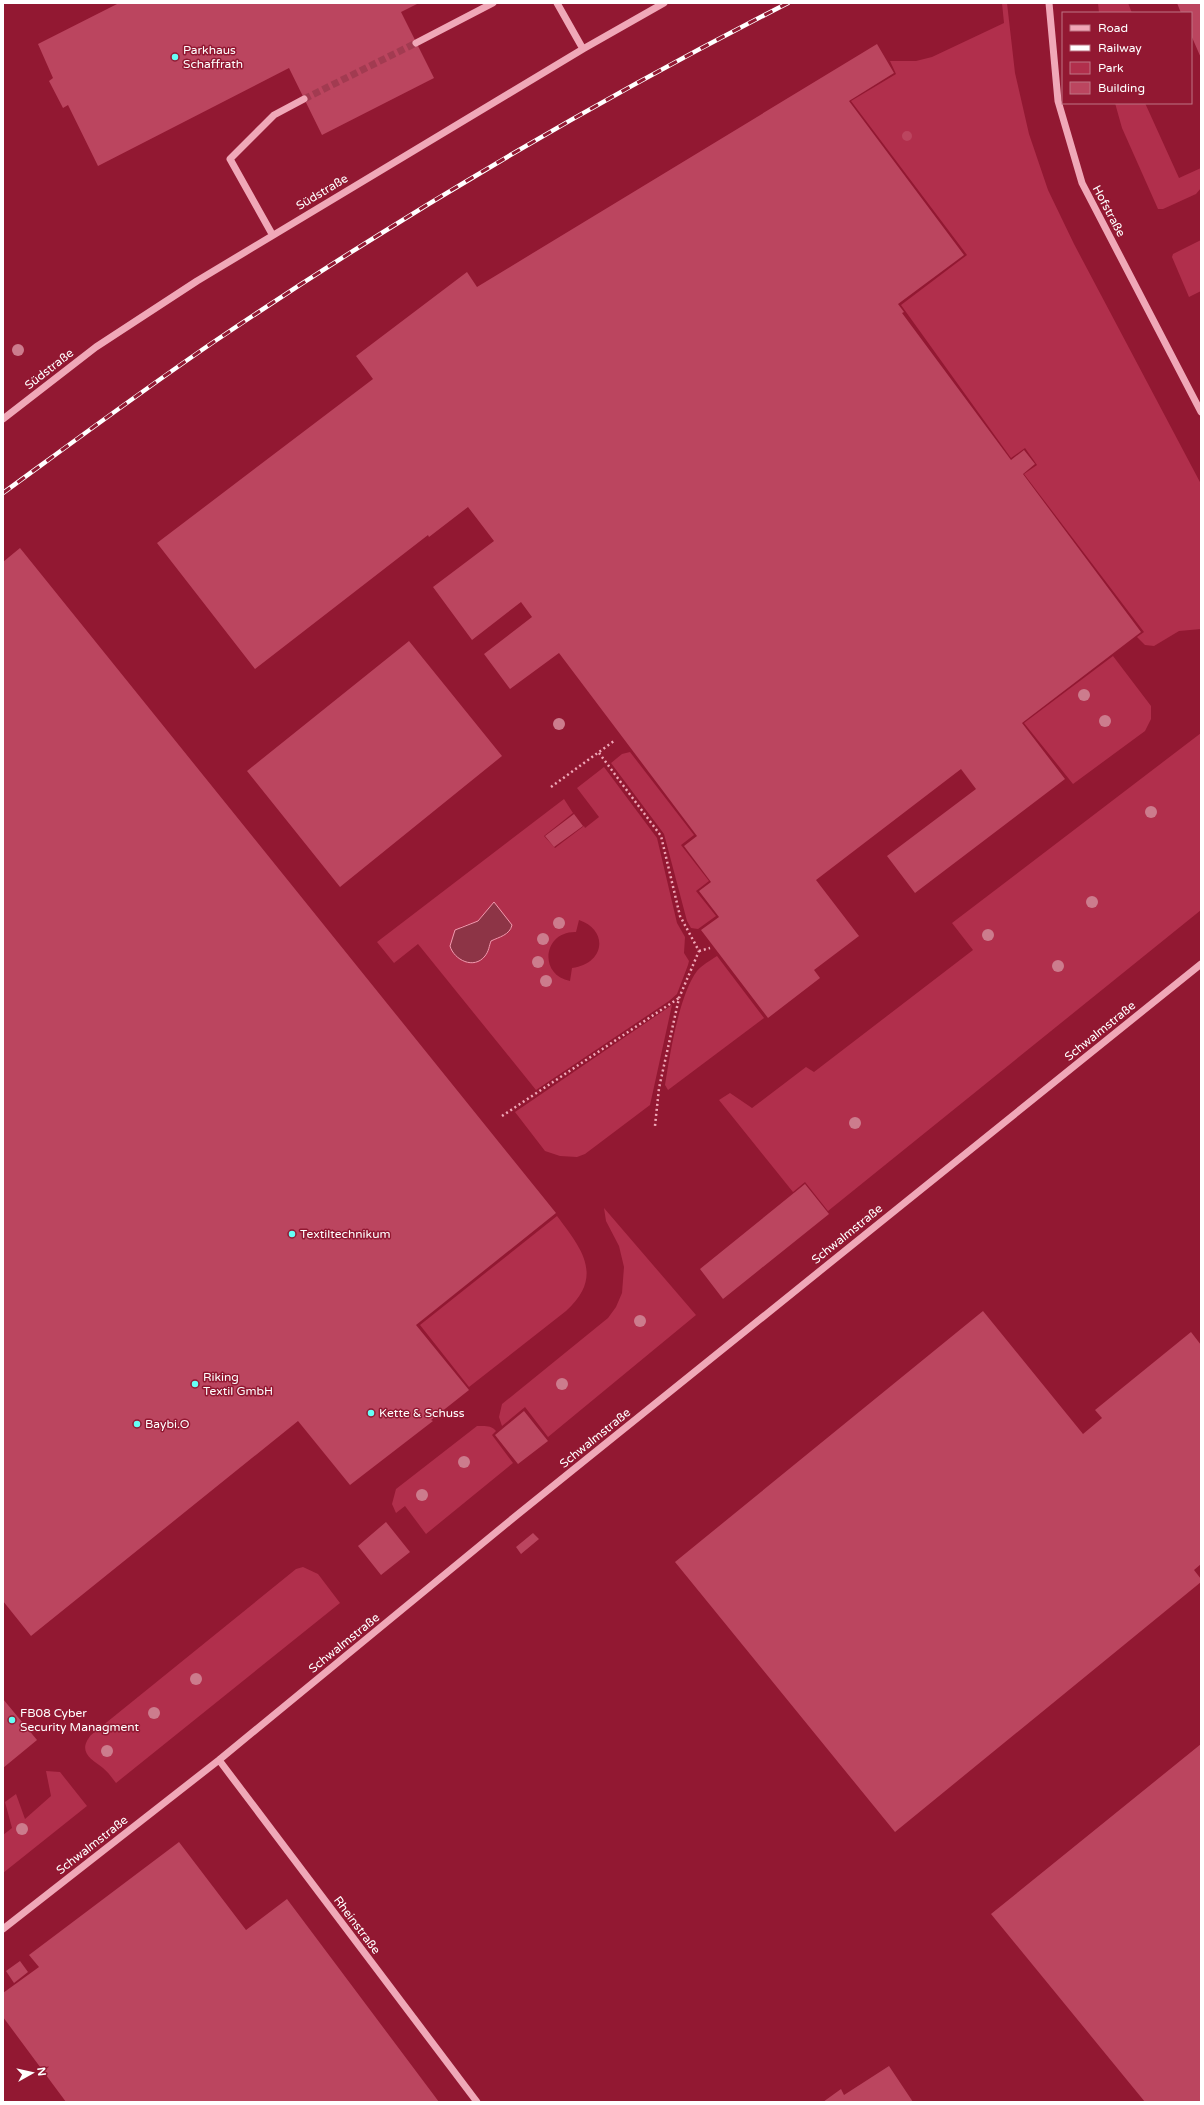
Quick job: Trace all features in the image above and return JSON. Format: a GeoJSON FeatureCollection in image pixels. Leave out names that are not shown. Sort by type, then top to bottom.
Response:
{"type":"FeatureCollection","features":[{"type":"Feature","properties":{"kind":"street"},"geometry":{"type":"LineString","coordinates":[[416,43],[493,3]]}},
{"type":"Feature","properties":{"kind":"street"},"geometry":{"type":"LineString","coordinates":[[557,3],[583,48]]}},
{"type":"Feature","properties":{"kind":"street","name":"Südstraße"},"geometry":{"type":"LineString","coordinates":[[3,418],[96,347],[272,234],[583,48],[664,3]]}},
{"type":"Feature","properties":{"kind":"street","name":"Hofstraße"},"geometry":{"type":"LineString","coordinates":[[1049,3],[1058,100],[1082,183],[1201,412]]}},
{"type":"Feature","properties":{"kind":"street"},"geometry":{"type":"LineString","coordinates":[[272,234],[230,159],[274,115],[304,99]]}},
{"type":"Feature","properties":{"kind":"street","name":"Schwalmstraße"},"geometry":{"type":"LineString","coordinates":[[3,1929],[220,1760],[524,1510],[1201,964]]}},
{"type":"Feature","properties":{"kind":"street","name":"Rheinstraße"},"geometry":{"type":"LineString","coordinates":[[220,1760],[477,2102]]}},
{"type":"Feature","properties":{"kind":"path"},"geometry":{"type":"LineString","coordinates":[[551,787],[599,753],[614,740]]}},
{"type":"Feature","properties":{"kind":"path"},"geometry":{"type":"LineString","coordinates":[[599,753],[661,836],[680,916],[700,951]]}},
{"type":"Feature","properties":{"kind":"path"},"geometry":{"type":"LineString","coordinates":[[655,1126],[659,1088],[679,998],[700,951],[710,948]]}},
{"type":"Feature","properties":{"kind":"path"},"geometry":{"type":"LineString","coordinates":[[502,1116],[679,998]]}},
{"type":"Feature","properties":{"kind":"green space"},"geometry":{"type":"Polygon","coordinates":[[[1002,3],[1007,3],[1015,73],[1029,134],[1048,190],[1074,244],[1201,484],[1201,629],[1179,631],[1154,646],[1145,645],[1137,637],[1144,632],[1024,474],[1037,465],[1025,448],[1011,458],[901,305],[967,255],[851,101],[896,74],[890,61],[916,61],[932,57],[1004,23],[1002,3]]]}},
{"type":"Feature","properties":{"kind":"green space"},"geometry":{"type":"Polygon","coordinates":[[[1098,3],[1128,3],[1132,12],[1099,12],[1098,3]]]}},
{"type":"Feature","properties":{"kind":"green space"},"geometry":{"type":"Polygon","coordinates":[[[1115,104],[1145,104],[1179,178],[1201,168],[1201,188],[1196,194],[1163,209],[1158,209],[1122,128],[1115,104]]]}},
{"type":"Feature","properties":{"kind":"green space"},"geometry":{"type":"Polygon","coordinates":[[[1201,240],[1201,291],[1189,297],[1172,257],[1173,254],[1201,240]]]}},
{"type":"Feature","properties":{"kind":"green space"},"geometry":{"type":"Polygon","coordinates":[[[1113,656],[1151,706],[1151,719],[1145,731],[1073,784],[1024,723],[1113,656]]]}},
{"type":"Feature","properties":{"kind":"green space"},"geometry":{"type":"Polygon","coordinates":[[[1201,733],[1201,910],[828,1211],[805,1182],[793,1192],[719,1100],[730,1093],[752,1108],[806,1067],[814,1072],[973,950],[952,923],[1201,733]]]}},
{"type":"Feature","properties":{"kind":"green space"},"geometry":{"type":"Polygon","coordinates":[[[630,752],[694,835],[681,845],[709,881],[696,891],[716,916],[698,929],[691,928],[687,921],[664,834],[611,763],[622,754],[630,752]]]}},
{"type":"Feature","properties":{"kind":"green space"},"geometry":{"type":"Polygon","coordinates":[[[604,767],[657,838],[677,923],[685,937],[684,953],[689,961],[677,994],[669,1001],[536,1090],[418,944],[394,963],[377,942],[564,799],[573,813],[544,836],[555,848],[584,826],[585,828],[599,817],[577,788],[604,767]],[[494,903],[478,921],[460,927],[482,959],[486,955],[491,941],[507,934],[512,926],[494,903]],[[579,920],[576,932],[565,934],[557,938],[551,945],[549,954],[549,963],[553,971],[560,977],[570,981],[572,968],[583,965],[591,960],[597,954],[599,946],[599,939],[595,931],[589,925],[579,920]]]}},
{"type":"Feature","properties":{"kind":"green space"},"geometry":{"type":"Polygon","coordinates":[[[717,956],[764,1018],[668,1090],[665,1085],[670,1057],[676,1025],[685,995],[697,971],[717,956]]]}},
{"type":"Feature","properties":{"kind":"green space"},"geometry":{"type":"Polygon","coordinates":[[[672,1005],[650,1105],[585,1154],[577,1157],[560,1156],[545,1151],[515,1112],[672,1005]]]}},
{"type":"Feature","properties":{"kind":"green space"},"geometry":{"type":"Polygon","coordinates":[[[604,1208],[696,1315],[548,1437],[525,1407],[502,1426],[499,1417],[502,1404],[608,1318],[616,1307],[622,1293],[624,1267],[619,1246],[606,1221],[604,1208]]]}},
{"type":"Feature","properties":{"kind":"green space"},"geometry":{"type":"Polygon","coordinates":[[[557,1216],[574,1239],[585,1262],[587,1274],[584,1286],[578,1298],[566,1311],[469,1387],[420,1325],[557,1216]]]}},
{"type":"Feature","properties":{"kind":"green space"},"geometry":{"type":"Polygon","coordinates":[[[477,1426],[490,1427],[496,1431],[492,1435],[513,1463],[426,1534],[405,1506],[396,1513],[392,1504],[396,1489],[477,1426]]]}},
{"type":"Feature","properties":{"kind":"green space"},"geometry":{"type":"Polygon","coordinates":[[[303,1567],[318,1574],[340,1603],[116,1783],[105,1770],[90,1758],[85,1751],[85,1746],[91,1735],[296,1569],[303,1567]]]}},
{"type":"Feature","properties":{"kind":"green space"},"geometry":{"type":"Polygon","coordinates":[[[46,1771],[60,1772],[87,1806],[3,1873],[3,1835],[12,1828],[5,1802],[16,1794],[25,1819],[51,1796],[46,1771]]]}},
{"type":"Feature","properties":{"kind":"shaded area"},"geometry":{"type":"Polygon","coordinates":[[[494,902],[512,925],[511,928],[504,935],[491,941],[485,956],[481,960],[470,963],[465,962],[452,951],[450,946],[455,930],[478,921],[494,902]]]}},
{"type":"Feature","properties":{"kind":"building"},"geometry":{"type":"Polygon","coordinates":[[[119,3],[419,3],[401,12],[434,78],[322,135],[289,68],[98,166],[68,105],[63,108],[49,81],[53,78],[38,44],[119,3]]]}},
{"type":"Feature","properties":{"kind":"building"},"geometry":{"type":"Polygon","coordinates":[[[1177,3],[1201,3],[1201,58],[1192,37],[1192,12],[1181,12],[1177,3]]]}},
{"type":"Feature","properties":{"kind":"building"},"geometry":{"type":"Polygon","coordinates":[[[877,44],[894,73],[849,101],[964,255],[898,304],[904,312],[902,313],[1011,460],[1024,450],[1035,464],[1023,474],[1141,632],[1022,723],[1065,779],[915,893],[887,856],[976,789],[961,769],[816,880],[859,936],[814,970],[820,978],[768,1018],[701,930],[719,917],[699,891],[711,882],[684,846],[697,836],[559,653],[510,689],[484,654],[532,617],[521,602],[472,640],[433,587],[494,541],[468,507],[429,537],[428,535],[255,669],[157,543],[373,379],[356,356],[467,272],[477,287],[877,44]]]}},
{"type":"Feature","properties":{"kind":"building"},"geometry":{"type":"Polygon","coordinates":[[[905,131],[909,131],[911,132],[911,140],[905,141],[902,138],[902,134],[905,131]]]}},
{"type":"Feature","properties":{"kind":"building"},"geometry":{"type":"Polygon","coordinates":[[[20,548],[556,1213],[416,1325],[469,1390],[431,1420],[433,1421],[350,1485],[298,1421],[31,1636],[3,1601],[3,562],[20,548]]]}},
{"type":"Feature","properties":{"kind":"building"},"geometry":{"type":"Polygon","coordinates":[[[409,641],[502,756],[340,887],[247,771],[409,641]]]}},
{"type":"Feature","properties":{"kind":"building"},"geometry":{"type":"Polygon","coordinates":[[[574,814],[583,826],[554,847],[545,836],[574,814]]]}},
{"type":"Feature","properties":{"kind":"building"},"geometry":{"type":"Polygon","coordinates":[[[805,1184],[829,1214],[723,1299],[700,1269],[805,1184]]]}},
{"type":"Feature","properties":{"kind":"building"},"geometry":{"type":"Polygon","coordinates":[[[983,1311],[1083,1434],[1102,1418],[1095,1410],[1191,1332],[1201,1345],[1201,1564],[1194,1570],[1201,1579],[1201,1582],[895,1832],[675,1562],[983,1311]]]}},
{"type":"Feature","properties":{"kind":"building"},"geometry":{"type":"Polygon","coordinates":[[[524,1411],[548,1441],[518,1464],[495,1435],[524,1411]]]}},
{"type":"Feature","properties":{"kind":"building"},"geometry":{"type":"Polygon","coordinates":[[[386,1522],[410,1552],[381,1575],[358,1546],[386,1522]]]}},
{"type":"Feature","properties":{"kind":"building"},"geometry":{"type":"Polygon","coordinates":[[[533,1533],[539,1539],[521,1554],[516,1547],[533,1533]]]}},
{"type":"Feature","properties":{"kind":"building","name":"FB08 Cyber Security Managment"},"geometry":{"type":"Polygon","coordinates":[[[3,1699],[37,1740],[3,1768],[3,1699]]]}},
{"type":"Feature","properties":{"kind":"building"},"geometry":{"type":"Polygon","coordinates":[[[1201,1744],[1201,2102],[1145,2102],[991,1914],[1201,1744]]]}},
{"type":"Feature","properties":{"kind":"building"},"geometry":{"type":"Polygon","coordinates":[[[179,1842],[246,1930],[287,1899],[439,2102],[66,2102],[3,2017],[3,1993],[39,1967],[29,1955],[179,1842]]]}},
{"type":"Feature","properties":{"kind":"building"},"geometry":{"type":"Polygon","coordinates":[[[20,1961],[28,1972],[14,1983],[6,1971],[20,1961]]]}},
{"type":"Feature","properties":{"kind":"building"},"geometry":{"type":"Polygon","coordinates":[[[889,2066],[913,2102],[823,2102],[841,2089],[844,2095],[889,2066]]]}},
{"type":"Feature","properties":{"kind":"tunnel"},"geometry":{"type":"LineString","coordinates":[[304,99],[416,43]]}},
{"type":"Feature","properties":{"kind":"railway"},"geometry":{"type":"LineString","coordinates":[[3,493],[108,416],[215,341],[354,250],[496,163],[568,122],[714,41],[788,3]]}},
{"type":"Feature","properties":{"kind":"place","name":"Parkhaus Schaffrath"},"geometry":{"type":"Point","coordinates":[175,57]}},
{"type":"Feature","properties":{"kind":"place","name":"Textiltechnikum"},"geometry":{"type":"Point","coordinates":[292,1234]}},
{"type":"Feature","properties":{"kind":"place","name":"Riking Textil GmbH"},"geometry":{"type":"Point","coordinates":[195,1384]}},
{"type":"Feature","properties":{"kind":"place","name":"Kette & Schuss"},"geometry":{"type":"Point","coordinates":[371,1413]}},
{"type":"Feature","properties":{"kind":"place","name":"Baybi.O"},"geometry":{"type":"Point","coordinates":[137,1424]}},
{"type":"Feature","properties":{"kind":"place","name":"FB08 Cyber Security Managment"},"geometry":{"type":"Point","coordinates":[12,1720]}}]}
